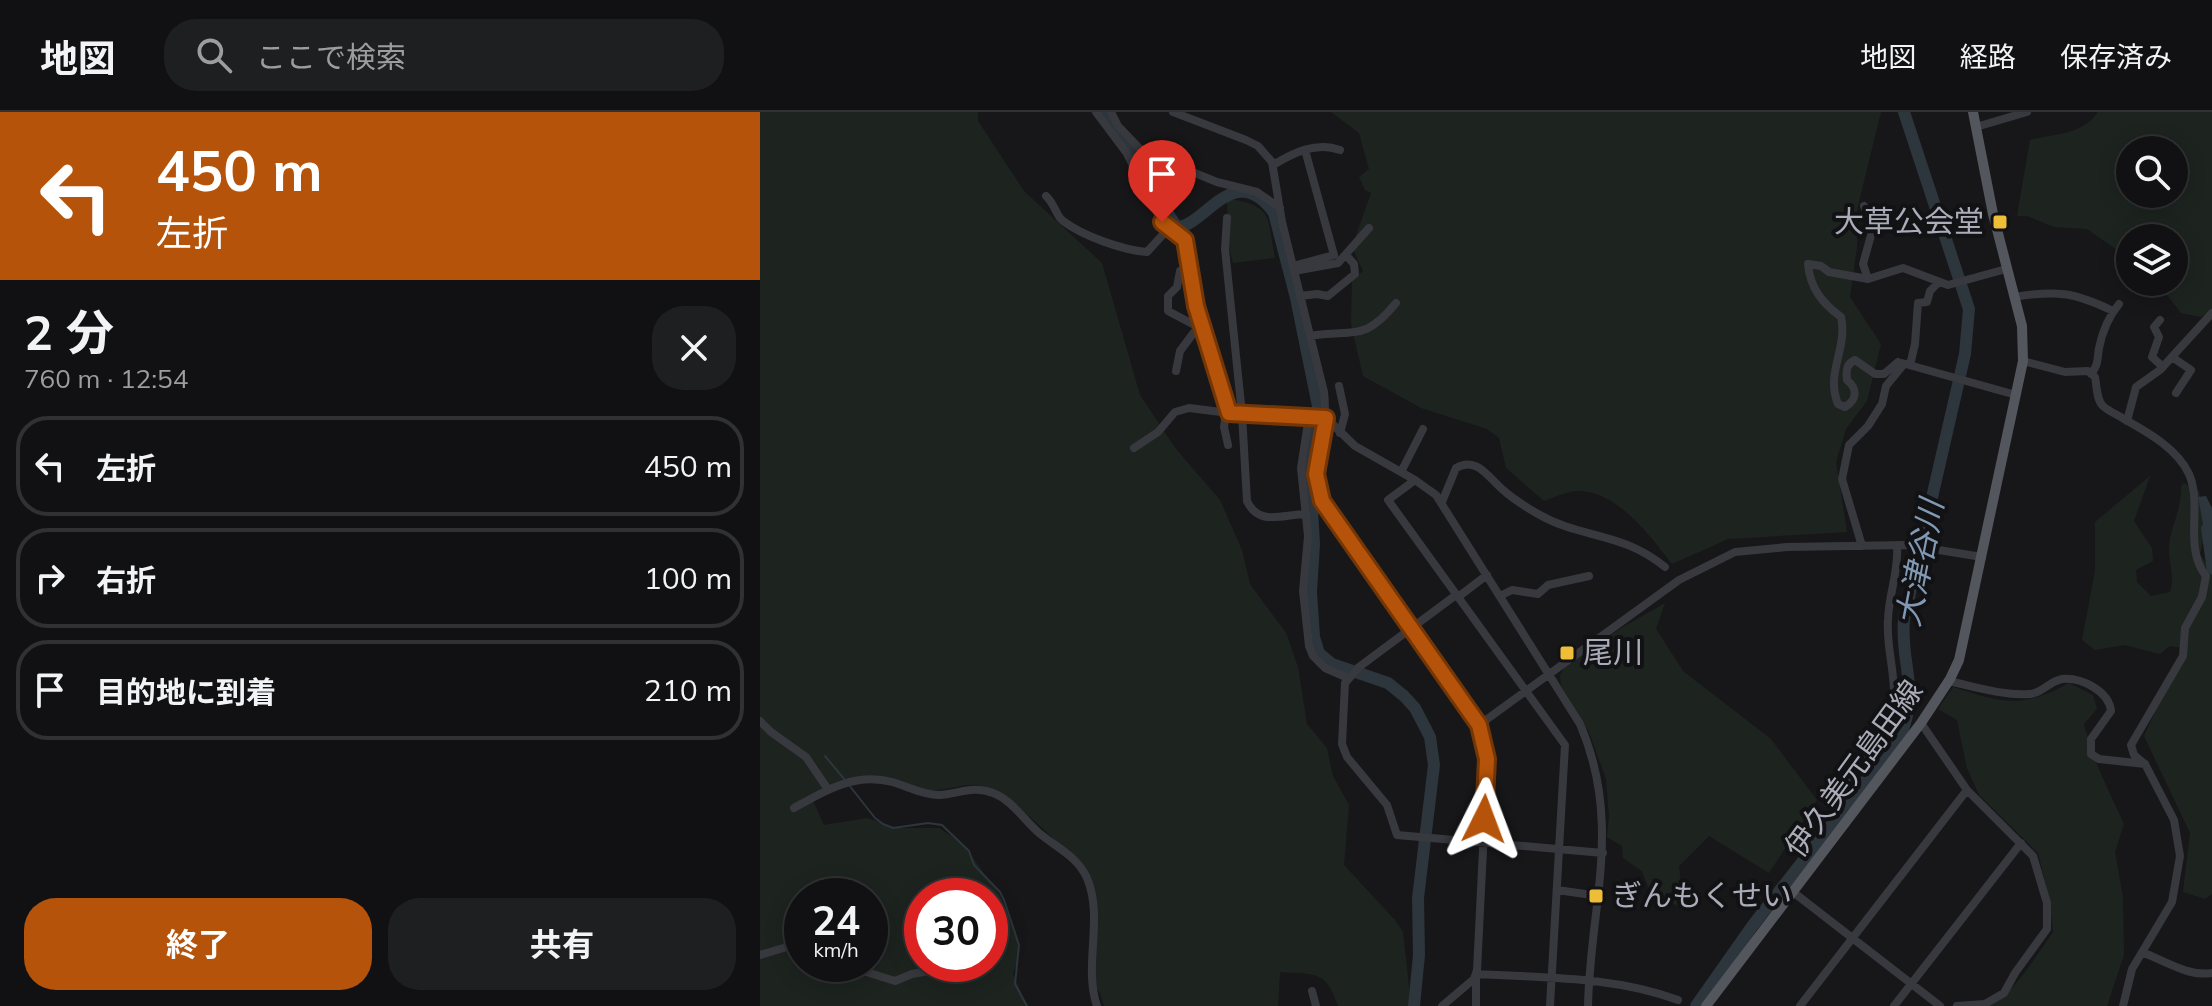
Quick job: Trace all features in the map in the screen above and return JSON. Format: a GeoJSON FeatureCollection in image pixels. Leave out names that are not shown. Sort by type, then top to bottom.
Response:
{"type":"FeatureCollection","features":[{"type":"Feature","properties":{"kind":"main road","name":"伊久美元島田線"},"geometry":{"type":"LineString","coordinates":[[1706,1006],[1921,723],[1948,681],[1963,642],[2023,361],[2022,326],[2006,269],[1973,112]]}},
{"type":"Feature","properties":{"kind":"street"},"geometry":{"type":"LineString","coordinates":[[1096,112],[1126,152],[1168,229],[1185,240],[1200,328],[1228,413],[1224,427],[1228,445]]}},
{"type":"Feature","properties":{"kind":"street"},"geometry":{"type":"LineString","coordinates":[[1111,112],[1118,126],[1143,152],[1217,182],[1257,192],[1280,208]]}},
{"type":"Feature","properties":{"kind":"street"},"geometry":{"type":"LineString","coordinates":[[1173,112],[1246,140],[1266,154],[1273,165],[1280,208],[1324,392],[1324,418],[1316,474],[1322,501],[1479,725],[1487,759],[1476,1006]]}},
{"type":"Feature","properties":{"kind":"street"},"geometry":{"type":"LineString","coordinates":[[1976,127],[2027,112]]}},
{"type":"Feature","properties":{"kind":"street"},"geometry":{"type":"LineString","coordinates":[[1273,165],[1305,150],[1324,146],[1340,150]]}},
{"type":"Feature","properties":{"kind":"street"},"geometry":{"type":"LineString","coordinates":[[1294,268],[1334,255],[1305,150]]}},
{"type":"Feature","properties":{"kind":"street"},"geometry":{"type":"LineString","coordinates":[[1046,196],[1056,206],[1063,221],[1101,240],[1130,249],[1147,252],[1168,229]]}},
{"type":"Feature","properties":{"kind":"street"},"geometry":{"type":"LineString","coordinates":[[1864,206],[1873,228],[1863,264],[1868,279]]}},
{"type":"Feature","properties":{"kind":"street"},"geometry":{"type":"LineString","coordinates":[[1227,218],[1225,249],[1248,505],[1255,513],[1269,518],[1306,514]]}},
{"type":"Feature","properties":{"kind":"street"},"geometry":{"type":"LineString","coordinates":[[1294,268],[1338,263],[1369,228]]}},
{"type":"Feature","properties":{"kind":"street"},"geometry":{"type":"LineString","coordinates":[[1300,296],[1328,296],[1355,274],[1354,264],[1346,255]]}},
{"type":"Feature","properties":{"kind":"street"},"geometry":{"type":"LineString","coordinates":[[2006,269],[1956,284],[1938,283],[1903,268],[1868,279],[1829,272],[1821,266],[1808,264],[1814,290],[1826,306],[1841,317],[1844,333],[1832,386],[1838,404],[1845,407],[1852,403],[1854,386],[1847,380],[1845,371],[1855,360],[1875,374],[1884,374],[1902,363],[2016,395]]}},
{"type":"Feature","properties":{"kind":"street"},"geometry":{"type":"LineString","coordinates":[[1180,271],[1177,287],[1168,296],[1168,311],[1200,328]]}},
{"type":"Feature","properties":{"kind":"street"},"geometry":{"type":"LineString","coordinates":[[1862,546],[1842,479],[1849,445],[1868,426],[1882,404],[1886,386],[1915,344],[1918,303],[1927,302],[1930,291],[1938,283]]}},
{"type":"Feature","properties":{"kind":"street"},"geometry":{"type":"LineString","coordinates":[[2014,297],[2047,291],[2116,308],[2099,348],[2098,365],[2091,374]]}},
{"type":"Feature","properties":{"kind":"street"},"geometry":{"type":"LineString","coordinates":[[1310,336],[1369,330],[1396,303]]}},
{"type":"Feature","properties":{"kind":"street"},"geometry":{"type":"LineString","coordinates":[[2127,421],[2136,387],[2163,367],[2212,313]]}},
{"type":"Feature","properties":{"kind":"street"},"geometry":{"type":"LineString","coordinates":[[2160,320],[2154,327],[2159,337],[2152,357],[2163,367]]}},
{"type":"Feature","properties":{"kind":"street"},"geometry":{"type":"LineString","coordinates":[[1176,371],[1180,351],[1200,328]]}},
{"type":"Feature","properties":{"kind":"street"},"geometry":{"type":"LineString","coordinates":[[2172,357],[2191,370],[2176,393]]}},
{"type":"Feature","properties":{"kind":"street"},"geometry":{"type":"LineString","coordinates":[[2023,361],[2065,372],[2088,371],[2095,377],[2102,406],[2157,439],[2171,452],[2189,475],[2195,554],[2206,576],[2202,597],[2185,628],[2183,656],[2131,745],[2134,755],[2145,764],[2174,820],[2180,856],[2172,902],[2132,969],[2123,1006]]}},
{"type":"Feature","properties":{"kind":"street"},"geometry":{"type":"LineString","coordinates":[[1339,386],[1345,414],[1340,433]]}},
{"type":"Feature","properties":{"kind":"street"},"geometry":{"type":"LineString","coordinates":[[1134,448],[1158,432],[1175,412],[1189,408],[1324,418],[1355,446],[1415,480],[1442,502],[1580,724],[1591,752],[1603,826],[1603,853],[1588,980],[1588,1006]]}},
{"type":"Feature","properties":{"kind":"street"},"geometry":{"type":"LineString","coordinates":[[1310,416],[1301,460],[1308,536],[1303,591],[1310,651],[1325,668],[1349,677]]}},
{"type":"Feature","properties":{"kind":"street"},"geometry":{"type":"LineString","coordinates":[[1401,472],[1423,429]]}},
{"type":"Feature","properties":{"kind":"street"},"geometry":{"type":"LineString","coordinates":[[1442,502],[1456,468],[1475,465],[1538,514],[1629,544],[1665,567]]}},
{"type":"Feature","properties":{"kind":"street"},"geometry":{"type":"LineString","coordinates":[[1415,480],[1388,500],[1565,745],[1550,1006]]}},
{"type":"Feature","properties":{"kind":"street"},"geometry":{"type":"LineString","coordinates":[[1827,803],[1882,730],[1890,714],[1894,689],[1887,621],[1898,566],[1897,545]]}},
{"type":"Feature","properties":{"kind":"street"},"geometry":{"type":"LineString","coordinates":[[1479,725],[1679,580],[1735,552],[1908,545],[1982,557]]}},
{"type":"Feature","properties":{"kind":"street"},"geometry":{"type":"LineString","coordinates":[[1487,575],[1349,677],[1345,683],[1341,719],[1344,752],[1387,805],[1397,835],[1603,853]]}},
{"type":"Feature","properties":{"kind":"street"},"geometry":{"type":"LineString","coordinates":[[1500,596],[1512,590],[1538,594],[1548,585],[1589,576]]}},
{"type":"Feature","properties":{"kind":"street"},"geometry":{"type":"LineString","coordinates":[[1948,681],[2033,695],[2059,680],[2090,685],[2106,698],[2111,711],[2091,739],[2091,754],[2099,759],[2145,764]]}},
{"type":"Feature","properties":{"kind":"street"},"geometry":{"type":"LineString","coordinates":[[760,721],[806,757],[827,788]]}},
{"type":"Feature","properties":{"kind":"street"},"geometry":{"type":"LineString","coordinates":[[1921,723],[1967,790],[2033,856],[2047,903],[2047,929],[2004,993],[1985,1004],[1957,1006]]}},
{"type":"Feature","properties":{"kind":"street"},"geometry":{"type":"LineString","coordinates":[[794,808],[841,783],[876,780],[925,794],[941,795],[962,789],[992,792],[1000,797],[1038,833],[1076,861],[1088,880],[1092,907],[1092,972],[1097,1006]]}},
{"type":"Feature","properties":{"kind":"street"},"geometry":{"type":"LineString","coordinates":[[1800,1006],[1967,790]]}},
{"type":"Feature","properties":{"kind":"street"},"geometry":{"type":"LineString","coordinates":[[1894,1006],[2021,843]]}},
{"type":"Feature","properties":{"kind":"street"},"geometry":{"type":"LineString","coordinates":[[1557,890],[1599,896]]}},
{"type":"Feature","properties":{"kind":"street"},"geometry":{"type":"LineString","coordinates":[[1793,892],[1940,1006]]}},
{"type":"Feature","properties":{"kind":"street"},"geometry":{"type":"LineString","coordinates":[[760,955],[784,948]]}},
{"type":"Feature","properties":{"kind":"street"},"geometry":{"type":"LineString","coordinates":[[2144,953],[2189,971],[2212,973]]}},
{"type":"Feature","properties":{"kind":"street"},"geometry":{"type":"LineString","coordinates":[[1476,974],[1588,980],[1645,988],[1678,1000]]}},
{"type":"Feature","properties":{"kind":"street"},"geometry":{"type":"LineString","coordinates":[[1442,1006],[1476,974]]}},
{"type":"Feature","properties":{"kind":"street"},"geometry":{"type":"LineString","coordinates":[[1312,991],[1316,1006]]}},
{"type":"Feature","properties":{"kind":"shaded area"},"geometry":{"type":"Polygon","coordinates":[[[760,112],[978,112],[978,121],[1024,191],[1102,263],[1140,395],[1176,449],[1220,500],[1242,550],[1250,584],[1286,633],[1298,667],[1307,724],[1327,748],[1333,776],[1349,805],[1344,865],[1403,932],[1411,1006],[1338,1006],[1329,986],[1318,976],[1280,972],[1278,1006],[1104,1006],[1100,993],[1088,975],[1092,950],[1091,878],[1038,824],[1006,798],[978,785],[926,790],[862,780],[838,783],[811,796],[824,825],[867,818],[897,828],[939,828],[962,843],[988,878],[904,878],[904,982],[1008,982],[1008,915],[1018,941],[1018,960],[1013,974],[1027,1006],[760,1006],[760,112]]]}},
{"type":"Feature","properties":{"kind":"shaded area"},"geometry":{"type":"Polygon","coordinates":[[[1331,112],[1881,112],[1857,210],[1857,247],[1850,297],[1881,344],[1867,401],[1846,429],[1836,462],[1847,532],[1728,539],[1672,564],[1632,518],[1607,499],[1594,493],[1576,491],[1544,501],[1506,468],[1499,438],[1487,429],[1421,408],[1363,376],[1351,324],[1352,280],[1363,271],[1352,247],[1371,193],[1365,190],[1359,177],[1369,169],[1359,133],[1331,112]]]}},
{"type":"Feature","properties":{"kind":"shaded area"},"geometry":{"type":"Polygon","coordinates":[[[2098,112],[2212,112],[2212,310],[2201,317],[2181,313],[2168,296],[2188,296],[2188,224],[2116,224],[2116,249],[2087,229],[2054,227],[2027,216],[2017,216],[2030,140],[2084,126],[2098,112]]]}},
{"type":"Feature","properties":{"kind":"shaded area"},"geometry":{"type":"Polygon","coordinates":[[[1231,199],[1262,211],[1269,224],[1275,258],[1233,263],[1229,248],[1227,201],[1231,199]]]}},
{"type":"Feature","properties":{"kind":"shaded area"},"geometry":{"type":"Polygon","coordinates":[[[2150,476],[2134,521],[2152,548],[2153,561],[2136,570],[2137,582],[2151,596],[2170,592],[2170,540],[2184,483],[2199,491],[2206,527],[2200,554],[2212,572],[2212,894],[2205,899],[2183,892],[2190,833],[2144,736],[2184,648],[2170,646],[2160,654],[2124,645],[2095,650],[2082,640],[2095,571],[2095,522],[2150,476]]]}},
{"type":"Feature","properties":{"kind":"shaded area"},"geometry":{"type":"Polygon","coordinates":[[[2206,496],[2212,508],[2212,575],[2207,572],[2198,497],[2206,496]]]}},
{"type":"Feature","properties":{"kind":"shaded area"},"geometry":{"type":"Polygon","coordinates":[[[1665,603],[1656,629],[1683,671],[1771,739],[1817,800],[1769,873],[1709,836],[1679,866],[1684,908],[1651,895],[1642,871],[1623,858],[1622,846],[1607,837],[1606,779],[1589,732],[1561,685],[1560,675],[1565,666],[1665,603]]]}},
{"type":"Feature","properties":{"kind":"shaded area"},"geometry":{"type":"Polygon","coordinates":[[[2069,683],[2093,695],[2097,709],[2084,724],[2097,763],[2124,824],[2115,852],[2123,897],[2124,955],[2107,1006],[1987,1006],[2014,985],[2053,932],[2050,902],[2038,853],[1979,795],[1967,768],[1957,720],[1938,709],[1953,687],[2012,701],[2038,697],[2069,683]]]}},
{"type":"Feature","properties":{"kind":"waterway","name":"尾川"},"geometry":{"type":"LineString","coordinates":[[1103,112],[1177,227],[1187,224],[1233,193],[1246,192],[1260,198],[1274,213],[1296,298],[1318,406],[1309,459],[1314,544],[1311,592],[1314,637],[1319,653],[1332,664],[1388,683],[1404,696],[1415,708],[1430,737],[1434,765],[1418,898],[1419,955],[1414,1006]]}},
{"type":"Feature","properties":{"kind":"waterway","name":"大津谷川"},"geometry":{"type":"LineString","coordinates":[[1696,1006],[1753,925],[1901,735],[1906,718],[1909,689],[1904,619],[1965,354],[1969,309],[1904,112]]}},
{"type":"Feature","properties":{"kind":"waterway"},"geometry":{"type":"LineString","coordinates":[[825,756],[845,780]]}},
{"type":"Feature","properties":{"kind":"waterway"},"geometry":{"type":"LineString","coordinates":[[849,785],[883,824],[893,828],[928,823],[942,825],[969,851],[974,865],[1004,900],[1019,945],[1015,984],[1027,1006]]}},
{"type":"Feature","properties":{"kind":"place","name":"大草公会堂"},"geometry":{"type":"Point","coordinates":[2000,222]}},
{"type":"Feature","properties":{"kind":"place","name":"尾川"},"geometry":{"type":"Point","coordinates":[1567,653]}},
{"type":"Feature","properties":{"kind":"place","name":"ぎんもくせい"},"geometry":{"type":"Point","coordinates":[1596,896]}},
{"type":"Feature","properties":{"kind":"route"},"geometry":{"type":"LineString","coordinates":[[1162,222],[1185,240],[1206,346],[1229,413],[1326,418],[1316,474],[1322,501],[1475,717],[1487,759],[1484,819]]}}]}
